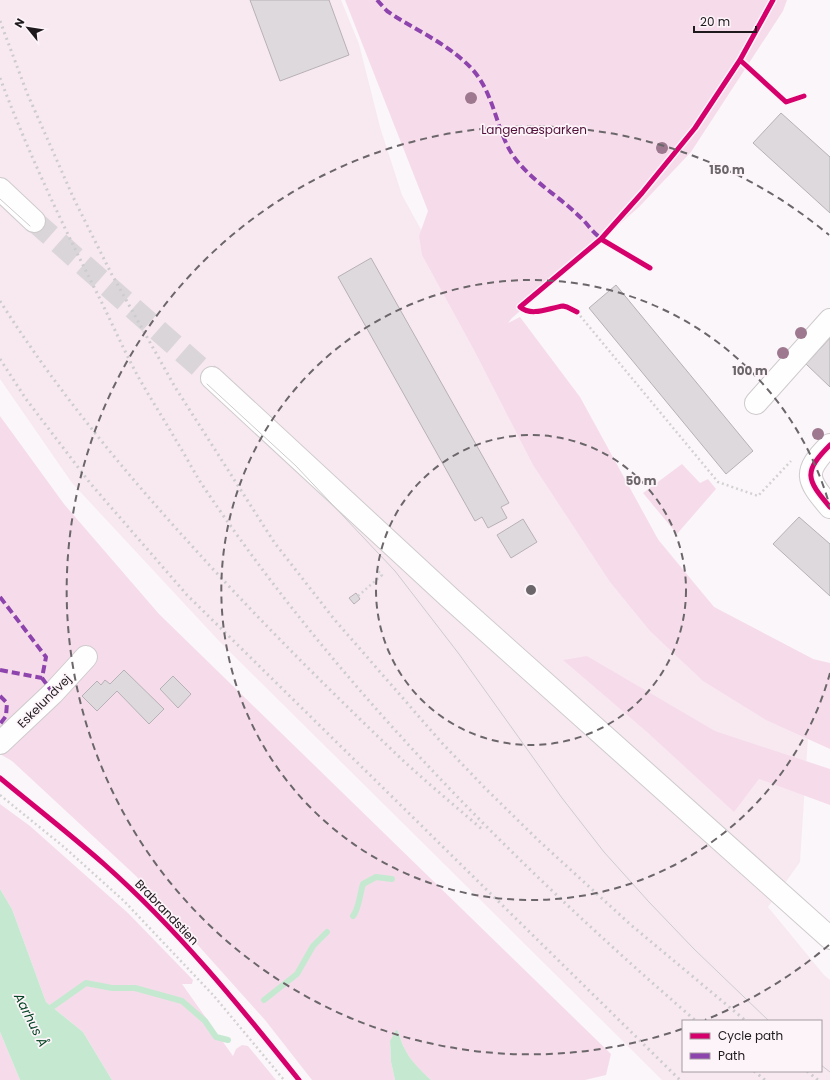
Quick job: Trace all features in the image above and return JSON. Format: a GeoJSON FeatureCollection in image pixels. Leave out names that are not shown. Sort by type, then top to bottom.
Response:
{"type":"FeatureCollection","features":[{"type":"Feature","properties":{"kind":"street"},"geometry":{"type":"LineString","coordinates":[[0,189],[34,222]]}},
{"type":"Feature","properties":{"kind":"street"},"geometry":{"type":"LineString","coordinates":[[756,403],[830,320]]}},
{"type":"Feature","properties":{"kind":"street"},"geometry":{"type":"LineString","coordinates":[[212,378],[451,599],[830,938]]}},
{"type":"Feature","properties":{"kind":"street"},"geometry":{"type":"LineString","coordinates":[[830,445],[820,454],[802,463],[816,491],[830,507]]}},
{"type":"Feature","properties":{"kind":"street","name":"Eskelundvej"},"geometry":{"type":"LineString","coordinates":[[0,743],[54,693],[86,657]]}},
{"type":"Feature","properties":{"kind":"path"},"geometry":{"type":"LineString","coordinates":[[577,312],[718,482],[758,496],[802,463]]}},
{"type":"Feature","properties":{"kind":"path"},"geometry":{"type":"LineString","coordinates":[[358,596],[382,576],[378,571]]}},
{"type":"Feature","properties":{"kind":"path"},"geometry":{"type":"LineString","coordinates":[[0,795],[64,847],[124,901],[214,996],[284,1080]]}},
{"type":"Feature","properties":{"kind":"shaded area"},"geometry":{"type":"Polygon","coordinates":[[[0,0],[341,0],[359,44],[380,127],[402,195],[457,295],[714,607],[813,659],[800,862],[768,907],[824,975],[830,980],[830,1080],[662,1080],[219,641],[72,483],[0,379],[0,0]]]}},
{"type":"Feature","properties":{"kind":"green space","name":"Langenæsparken"},"geometry":{"type":"Polygon","coordinates":[[[345,0],[787,0],[783,11],[691,152],[639,207],[508,323],[520,317],[580,397],[659,541],[714,607],[813,659],[830,663],[830,749],[766,720],[703,681],[650,631],[610,582],[533,465],[474,350],[422,255],[419,236],[428,211],[345,0]]]}},
{"type":"Feature","properties":{"kind":"green space"},"geometry":{"type":"Polygon","coordinates":[[[0,416],[64,504],[159,614],[611,1054],[606,1075],[585,1080],[431,1080],[410,1058],[398,1031],[390,1041],[391,1062],[395,1080],[312,1080],[265,1020],[136,876],[12,761],[0,754],[0,416]]]}},
{"type":"Feature","properties":{"kind":"green space"},"geometry":{"type":"Polygon","coordinates":[[[682,464],[700,483],[708,479],[716,489],[677,534],[643,493],[682,464]]]}},
{"type":"Feature","properties":{"kind":"green space"},"geometry":{"type":"Polygon","coordinates":[[[587,656],[715,731],[830,769],[830,805],[759,779],[734,812],[647,732],[563,660],[587,656]]]}},
{"type":"Feature","properties":{"kind":"green space"},"geometry":{"type":"Polygon","coordinates":[[[0,804],[30,826],[128,913],[193,980],[192,984],[182,984],[233,1056],[236,1049],[242,1045],[248,1046],[276,1080],[112,1080],[83,1032],[46,1002],[12,909],[0,889],[0,804]]]}},
{"type":"Feature","properties":{"kind":"green space"},"geometry":{"type":"Polygon","coordinates":[[[0,1032],[20,1080],[0,1080],[0,1032]]]}},
{"type":"Feature","properties":{"kind":"water","name":"Aarhus Å"},"geometry":{"type":"Polygon","coordinates":[[[0,889],[12,909],[46,1002],[83,1032],[112,1080],[20,1080],[0,1032],[0,889]]]}},
{"type":"Feature","properties":{"kind":"water"},"geometry":{"type":"Polygon","coordinates":[[[396,1030],[398,1031],[410,1058],[431,1080],[395,1080],[391,1062],[390,1041],[396,1030]]]}},
{"type":"Feature","properties":{"kind":"building"},"geometry":{"type":"Polygon","coordinates":[[[250,0],[329,0],[349,55],[280,81],[250,0]]]}},
{"type":"Feature","properties":{"kind":"building"},"geometry":{"type":"Polygon","coordinates":[[[781,113],[830,157],[830,213],[753,143],[781,113]]]}},
{"type":"Feature","properties":{"kind":"building"},"geometry":{"type":"Polygon","coordinates":[[[371,258],[509,503],[501,507],[507,518],[488,528],[482,517],[475,521],[338,277],[371,258]]]}},
{"type":"Feature","properties":{"kind":"building"},"geometry":{"type":"Polygon","coordinates":[[[616,285],[753,451],[726,474],[589,308],[616,285]]]}},
{"type":"Feature","properties":{"kind":"building"},"geometry":{"type":"Polygon","coordinates":[[[830,338],[830,387],[806,364],[830,338]]]}},
{"type":"Feature","properties":{"kind":"building"},"geometry":{"type":"Polygon","coordinates":[[[799,517],[830,544],[830,596],[773,544],[799,517]]]}},
{"type":"Feature","properties":{"kind":"building"},"geometry":{"type":"Polygon","coordinates":[[[523,519],[537,542],[511,558],[497,535],[523,519]]]}},
{"type":"Feature","properties":{"kind":"building"},"geometry":{"type":"Polygon","coordinates":[[[356,593],[360,599],[354,604],[349,598],[356,593]]]}},
{"type":"Feature","properties":{"kind":"building"},"geometry":{"type":"Polygon","coordinates":[[[124,670],[164,709],[149,724],[117,691],[97,711],[82,696],[97,681],[101,685],[105,680],[110,684],[124,670]]]}},
{"type":"Feature","properties":{"kind":"building"},"geometry":{"type":"Polygon","coordinates":[[[173,676],[191,694],[178,708],[160,689],[173,676]]]}},
{"type":"Feature","properties":{"kind":"waterway"},"geometry":{"type":"LineString","coordinates":[[353,916],[358,905],[363,884],[376,877],[392,879]]}},
{"type":"Feature","properties":{"kind":"waterway"},"geometry":{"type":"LineString","coordinates":[[264,1000],[297,974],[313,946],[327,932]]}},
{"type":"Feature","properties":{"kind":"waterway"},"geometry":{"type":"LineString","coordinates":[[52,1007],[86,983],[112,988],[135,988],[182,1001],[205,1021],[216,1037],[228,1040]]}},
{"type":"Feature","properties":{"kind":"tunnel"},"geometry":{"type":"LineString","coordinates":[[34,221],[212,378]]}},
{"type":"Feature","properties":{"kind":"tram line"},"geometry":{"type":"LineString","coordinates":[[0,199],[30,226]]}},
{"type":"Feature","properties":{"kind":"tram line"},"geometry":{"type":"LineString","coordinates":[[207,384],[296,466],[395,571],[459,654],[562,798],[604,852],[694,949],[768,1020]]}},
{"type":"Feature","properties":{"kind":"tram line"},"geometry":{"type":"LineString","coordinates":[[822,1066],[830,1072]]}},
{"type":"Feature","properties":{"kind":"railway"},"geometry":{"type":"LineString","coordinates":[[0,21],[27,93],[74,199],[111,273],[175,387],[274,542],[334,619],[441,742],[485,788],[538,840],[631,925],[745,1020]]}},
{"type":"Feature","properties":{"kind":"railway"},"geometry":{"type":"LineString","coordinates":[[0,78],[46,188],[134,370],[201,483],[254,558],[310,630],[369,700],[430,768],[494,834],[560,898],[695,1020]]}},
{"type":"Feature","properties":{"kind":"railway"},"geometry":{"type":"LineString","coordinates":[[0,301],[21,334],[91,428],[140,488],[216,572],[290,650],[366,725],[414,771],[484,831]]}},
{"type":"Feature","properties":{"kind":"railway"},"geometry":{"type":"LineString","coordinates":[[0,359],[26,399],[90,483],[187,595],[680,1080]]}},
{"type":"Feature","properties":{"kind":"railway"},"geometry":{"type":"LineString","coordinates":[[755,1072],[765,1080]]}},
{"type":"Feature","properties":{"kind":"railway"},"geometry":{"type":"LineString","coordinates":[[808,1072],[818,1080]]}},
{"type":"Feature","properties":{"kind":"marked path"},"geometry":{"type":"LineString","coordinates":[[377,0],[387,11],[446,47],[473,70],[485,87],[503,136],[513,156],[530,175],[571,208],[597,235],[604,240]]}},
{"type":"Feature","properties":{"kind":"marked path"},"geometry":{"type":"LineString","coordinates":[[0,597],[46,657],[42,678],[53,693]]}},
{"type":"Feature","properties":{"kind":"marked path"},"geometry":{"type":"LineString","coordinates":[[0,670],[42,678]]}},
{"type":"Feature","properties":{"kind":"marked path"},"geometry":{"type":"LineString","coordinates":[[0,696],[7,703],[6,716],[0,724]]}},
{"type":"Feature","properties":{"kind":"cycle path"},"geometry":{"type":"LineString","coordinates":[[577,312],[563,306],[535,312],[525,310],[520,307],[601,239],[642,193],[695,128],[740,60],[773,0]]}},
{"type":"Feature","properties":{"kind":"cycle path"},"geometry":{"type":"LineString","coordinates":[[740,60],[786,102],[804,96]]}},
{"type":"Feature","properties":{"kind":"cycle path"},"geometry":{"type":"LineString","coordinates":[[601,239],[650,268]]}},
{"type":"Feature","properties":{"kind":"cycle path"},"geometry":{"type":"LineString","coordinates":[[830,445],[815,462],[811,476],[812,482],[816,489],[830,507]]}},
{"type":"Feature","properties":{"kind":"cycle path","name":"Brabrandstien"},"geometry":{"type":"LineString","coordinates":[[0,778],[105,865],[157,915],[206,968],[299,1080]]}}]}
